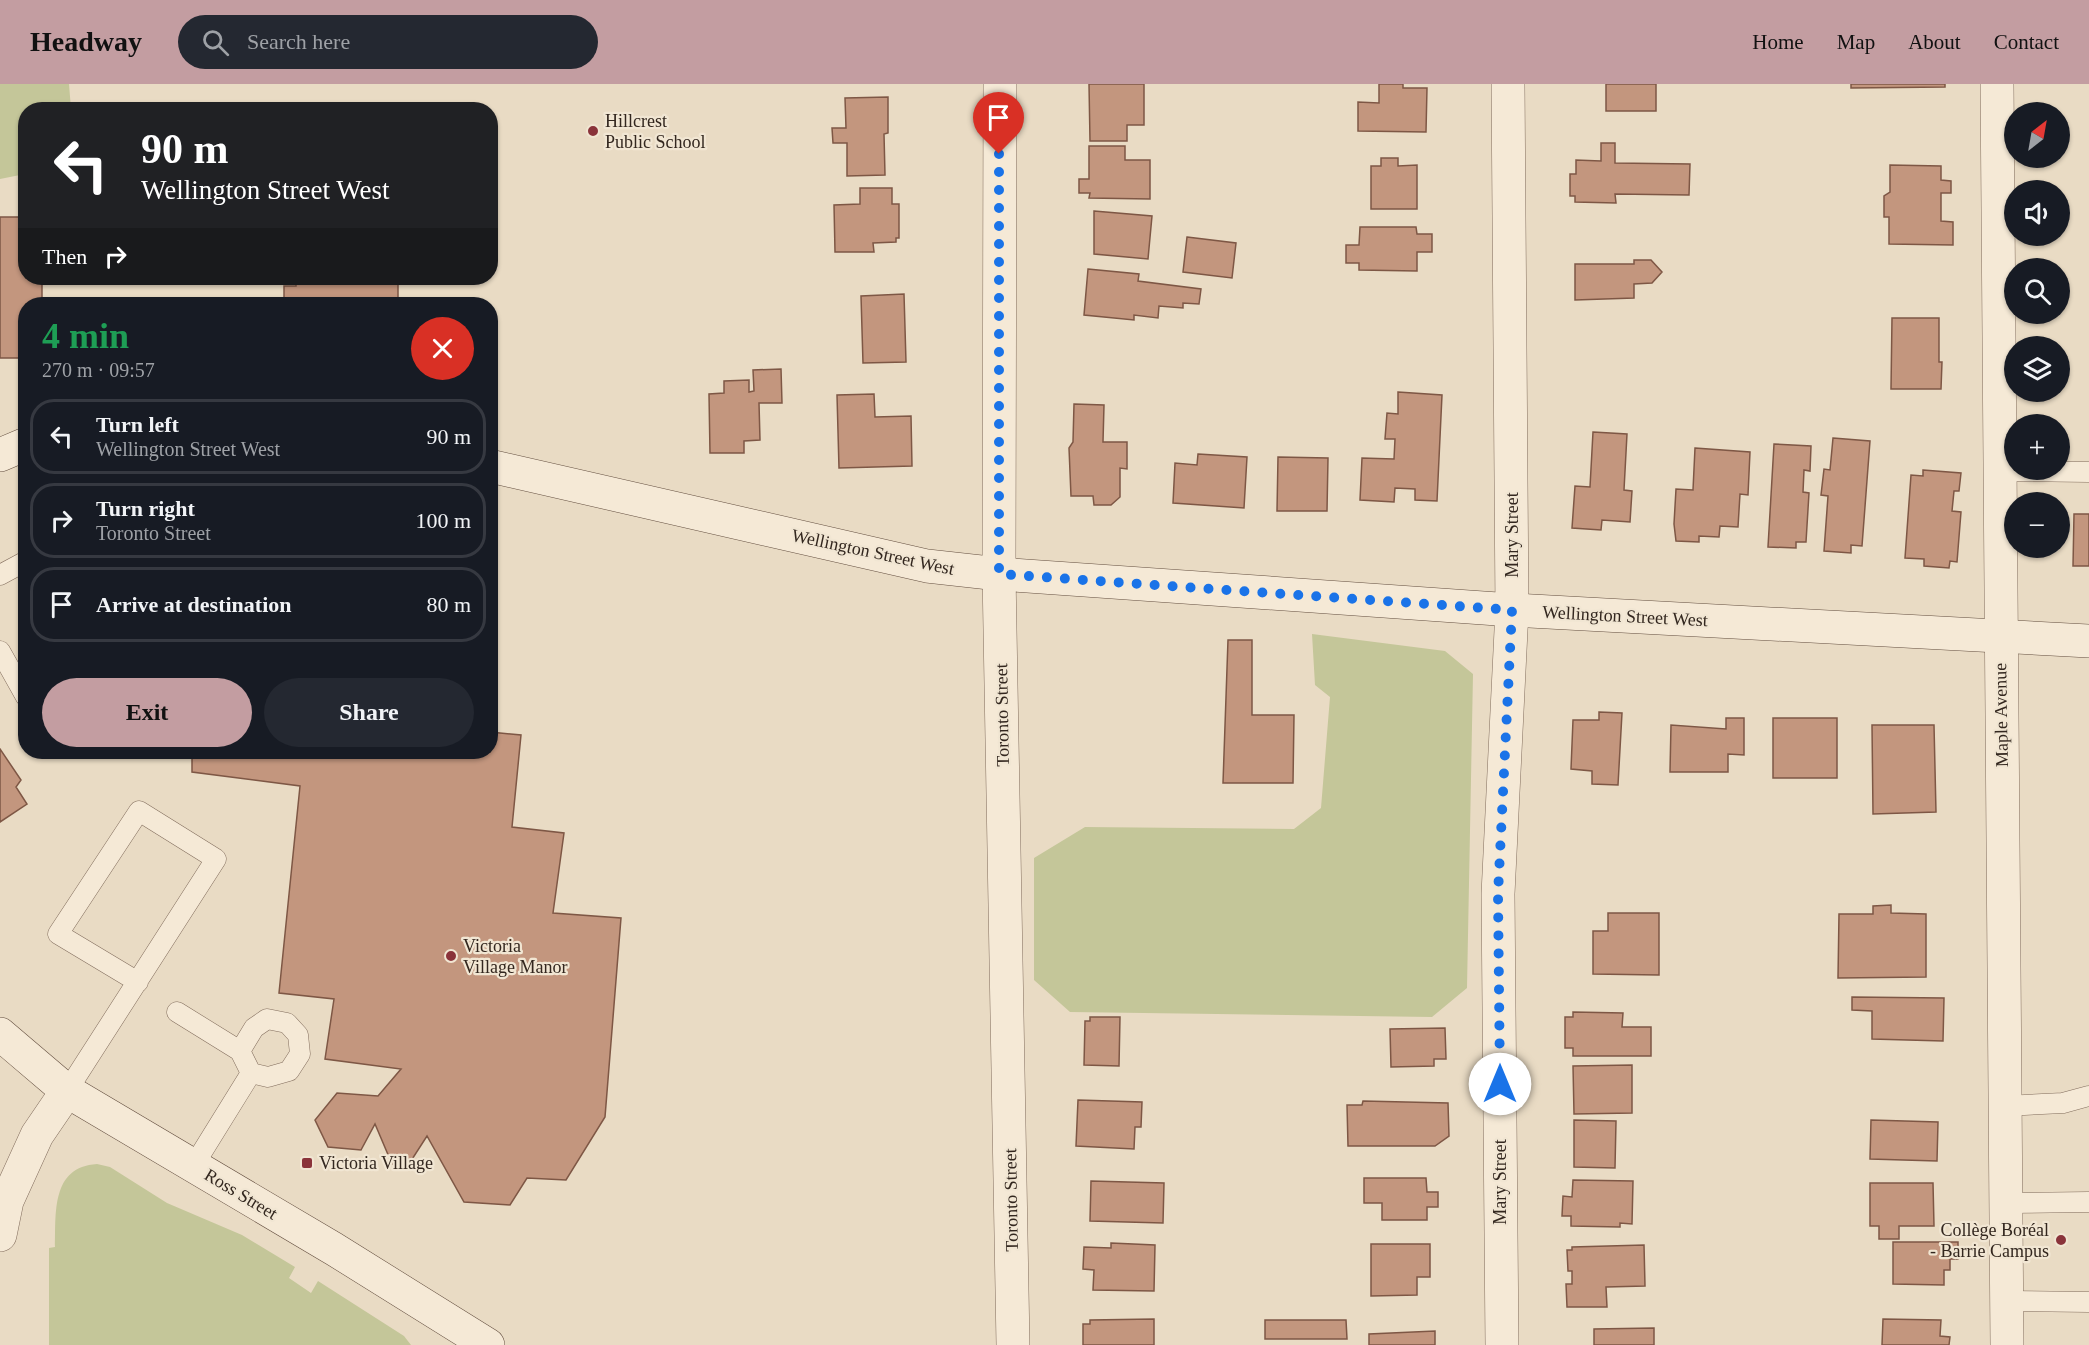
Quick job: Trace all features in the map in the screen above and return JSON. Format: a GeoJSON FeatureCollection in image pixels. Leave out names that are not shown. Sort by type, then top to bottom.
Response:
{"type":"FeatureCollection","features":[{"type":"Feature","properties":{"kind":"street","name":"Toronto Street"},"geometry":{"type":"LineString","coordinates":[[1000,84],[999,574],[1013,1345]]}},
{"type":"Feature","properties":{"kind":"street","name":"Mary Street"},"geometry":{"type":"LineString","coordinates":[[1502,1345],[1498,894],[1512,610],[1508,84]]}},
{"type":"Feature","properties":{"kind":"street","name":"Maple Avenue"},"geometry":{"type":"LineString","coordinates":[[1997,84],[2007,1345]]}},
{"type":"Feature","properties":{"kind":"street"},"geometry":{"type":"LineString","coordinates":[[0,455],[18,447]]}},
{"type":"Feature","properties":{"kind":"street","name":"Wellington Street West"},"geometry":{"type":"LineString","coordinates":[[498,468],[927,566],[999,574],[1512,610],[2089,641]]}},
{"type":"Feature","properties":{"kind":"street","name":"Ross Street"},"geometry":{"type":"LineString","coordinates":[[0,1034],[67,1091],[194,1165],[488,1345]]}},
{"type":"Feature","properties":{"kind":"street"},"geometry":{"type":"LineString","coordinates":[[0,1235],[7,1201],[36,1135],[67,1091]]}},
{"type":"Feature","properties":{"kind":"lane"},"geometry":{"type":"LineString","coordinates":[[1999,471],[2089,472]]}},
{"type":"Feature","properties":{"kind":"lane"},"geometry":{"type":"LineString","coordinates":[[0,575],[18,565]]}},
{"type":"Feature","properties":{"kind":"lane"},"geometry":{"type":"LineString","coordinates":[[0,651],[18,683]]}},
{"type":"Feature","properties":{"kind":"lane"},"geometry":{"type":"LineString","coordinates":[[67,1091],[138,982],[216,859],[138,811],[58,934],[138,982]]}},
{"type":"Feature","properties":{"kind":"lane"},"geometry":{"type":"LineString","coordinates":[[177,1012],[240,1051],[251,1073]]}},
{"type":"Feature","properties":{"kind":"lane"},"geometry":{"type":"LineString","coordinates":[[240,1051],[254,1028],[267,1019],[287,1023],[298,1035],[300,1054],[289,1071],[268,1077],[251,1073]]}},
{"type":"Feature","properties":{"kind":"lane"},"geometry":{"type":"LineString","coordinates":[[194,1165],[251,1073]]}},
{"type":"Feature","properties":{"kind":"lane"},"geometry":{"type":"LineString","coordinates":[[2004,1106],[2063,1103],[2089,1096]]}},
{"type":"Feature","properties":{"kind":"lane"},"geometry":{"type":"LineString","coordinates":[[2006,1203],[2089,1202]]}},
{"type":"Feature","properties":{"kind":"lane"},"geometry":{"type":"LineString","coordinates":[[2006,1301],[2089,1302]]}},
{"type":"Feature","properties":{"kind":"green space"},"geometry":{"type":"Polygon","coordinates":[[[0,84],[69,84],[70,102],[18,102],[18,175],[0,179],[0,84]]]}},
{"type":"Feature","properties":{"kind":"green space"},"geometry":{"type":"Polygon","coordinates":[[[1312,634],[1445,651],[1473,674],[1467,988],[1432,1017],[1070,1012],[1034,980],[1034,858],[1085,827],[1294,829],[1321,808],[1330,697],[1315,685],[1312,634]]]}},
{"type":"Feature","properties":{"kind":"green space"},"geometry":{"type":"Polygon","coordinates":[[[97,1164],[110,1167],[167,1203],[242,1235],[295,1267],[289,1278],[311,1293],[318,1281],[404,1336],[411,1345],[49,1345],[49,1248],[55,1247],[59,1194],[71,1173],[82,1167],[97,1164]]]}},
{"type":"Feature","properties":{"kind":"building"},"geometry":{"type":"Polygon","coordinates":[[[1089,84],[1144,84],[1144,125],[1127,125],[1127,141],[1090,141],[1089,84]]]}},
{"type":"Feature","properties":{"kind":"building"},"geometry":{"type":"Polygon","coordinates":[[[1379,84],[1403,84],[1403,88],[1427,88],[1426,132],[1358,131],[1358,102],[1379,103],[1379,84]]]}},
{"type":"Feature","properties":{"kind":"building"},"geometry":{"type":"Polygon","coordinates":[[[1606,84],[1656,84],[1656,111],[1606,111],[1606,84]]]}},
{"type":"Feature","properties":{"kind":"building"},"geometry":{"type":"Polygon","coordinates":[[[1851,84],[1945,84],[1945,87],[1851,88],[1851,84]]]}},
{"type":"Feature","properties":{"kind":"building"},"geometry":{"type":"Polygon","coordinates":[[[888,97],[888,133],[884,134],[885,175],[847,176],[847,143],[833,143],[832,128],[846,128],[845,98],[888,97]]]}},
{"type":"Feature","properties":{"kind":"building"},"geometry":{"type":"Polygon","coordinates":[[[1601,143],[1615,143],[1615,163],[1690,164],[1689,195],[1615,194],[1616,203],[1575,202],[1575,196],[1570,196],[1570,174],[1576,174],[1576,160],[1601,161],[1601,143]]]}},
{"type":"Feature","properties":{"kind":"building"},"geometry":{"type":"Polygon","coordinates":[[[1089,146],[1125,146],[1125,160],[1150,160],[1150,199],[1089,198],[1090,193],[1079,193],[1079,179],[1089,179],[1089,146]]]}},
{"type":"Feature","properties":{"kind":"building"},"geometry":{"type":"Polygon","coordinates":[[[1381,158],[1398,158],[1398,166],[1417,165],[1417,209],[1371,209],[1371,166],[1381,166],[1381,158]]]}},
{"type":"Feature","properties":{"kind":"building"},"geometry":{"type":"Polygon","coordinates":[[[1890,165],[1941,166],[1941,180],[1951,181],[1951,193],[1941,193],[1941,221],[1953,222],[1953,245],[1889,244],[1889,217],[1884,217],[1884,196],[1890,192],[1890,165]]]}},
{"type":"Feature","properties":{"kind":"building"},"geometry":{"type":"Polygon","coordinates":[[[860,188],[892,188],[892,204],[899,204],[899,238],[896,238],[896,242],[873,243],[874,252],[835,252],[834,205],[860,204],[860,188]]]}},
{"type":"Feature","properties":{"kind":"building"},"geometry":{"type":"Polygon","coordinates":[[[1094,211],[1152,216],[1148,259],[1094,254],[1094,211]]]}},
{"type":"Feature","properties":{"kind":"building"},"geometry":{"type":"Polygon","coordinates":[[[0,217],[18,217],[18,285],[42,285],[42,297],[18,297],[18,358],[0,358],[0,217]]]}},
{"type":"Feature","properties":{"kind":"building"},"geometry":{"type":"Polygon","coordinates":[[[1360,227],[1416,227],[1417,234],[1432,234],[1432,252],[1417,252],[1417,271],[1359,270],[1359,263],[1346,263],[1346,245],[1359,245],[1360,227]]]}},
{"type":"Feature","properties":{"kind":"building"},"geometry":{"type":"Polygon","coordinates":[[[1187,237],[1236,243],[1232,278],[1183,272],[1187,237]]]}},
{"type":"Feature","properties":{"kind":"building"},"geometry":{"type":"Polygon","coordinates":[[[1634,260],[1651,260],[1662,272],[1652,283],[1634,284],[1634,298],[1575,300],[1575,264],[1634,264],[1634,260]]]}},
{"type":"Feature","properties":{"kind":"building"},"geometry":{"type":"Polygon","coordinates":[[[1088,269],[1139,274],[1138,281],[1201,289],[1199,304],[1183,303],[1183,308],[1159,306],[1158,318],[1134,315],[1134,320],[1084,315],[1088,269]]]}},
{"type":"Feature","properties":{"kind":"building"},"geometry":{"type":"Polygon","coordinates":[[[398,285],[398,297],[284,297],[284,286],[398,285]]]}},
{"type":"Feature","properties":{"kind":"building"},"geometry":{"type":"Polygon","coordinates":[[[904,294],[906,362],[863,363],[861,296],[904,294]]]}},
{"type":"Feature","properties":{"kind":"building"},"geometry":{"type":"Polygon","coordinates":[[[1892,318],[1939,318],[1941,389],[1891,389],[1892,318]]]}},
{"type":"Feature","properties":{"kind":"building"},"geometry":{"type":"Polygon","coordinates":[[[781,369],[782,403],[759,403],[760,440],[744,441],[744,453],[710,453],[709,394],[724,393],[724,381],[749,380],[749,392],[754,391],[753,370],[781,369]]]}},
{"type":"Feature","properties":{"kind":"building"},"geometry":{"type":"Polygon","coordinates":[[[1398,392],[1442,395],[1437,501],[1415,500],[1415,489],[1395,488],[1394,502],[1360,500],[1362,458],[1394,459],[1395,439],[1385,439],[1387,413],[1398,414],[1398,392]]]}},
{"type":"Feature","properties":{"kind":"building"},"geometry":{"type":"Polygon","coordinates":[[[874,394],[875,417],[911,416],[912,466],[839,468],[837,395],[874,394]]]}},
{"type":"Feature","properties":{"kind":"building"},"geometry":{"type":"Polygon","coordinates":[[[1074,404],[1104,405],[1103,442],[1127,442],[1127,469],[1120,468],[1120,497],[1111,505],[1094,505],[1093,496],[1071,496],[1069,448],[1073,442],[1074,404]]]}},
{"type":"Feature","properties":{"kind":"building"},"geometry":{"type":"Polygon","coordinates":[[[1593,432],[1627,434],[1624,490],[1632,491],[1630,522],[1602,520],[1601,530],[1572,528],[1575,486],[1590,487],[1593,432]]]}},
{"type":"Feature","properties":{"kind":"building"},"geometry":{"type":"Polygon","coordinates":[[[1833,438],[1870,441],[1862,546],[1851,545],[1851,553],[1824,551],[1828,496],[1821,495],[1824,469],[1830,470],[1833,438]]]}},
{"type":"Feature","properties":{"kind":"building"},"geometry":{"type":"Polygon","coordinates":[[[1774,444],[1811,446],[1810,471],[1804,470],[1803,492],[1809,493],[1806,542],[1796,542],[1796,548],[1768,547],[1774,444]]]}},
{"type":"Feature","properties":{"kind":"building"},"geometry":{"type":"Polygon","coordinates":[[[1695,448],[1750,452],[1748,495],[1740,494],[1738,527],[1720,526],[1719,537],[1699,536],[1699,542],[1676,541],[1674,524],[1676,489],[1693,490],[1695,448]]]}},
{"type":"Feature","properties":{"kind":"building"},"geometry":{"type":"Polygon","coordinates":[[[1198,454],[1247,457],[1244,508],[1173,503],[1175,463],[1197,465],[1198,454]]]}},
{"type":"Feature","properties":{"kind":"building"},"geometry":{"type":"Polygon","coordinates":[[[1278,457],[1328,458],[1327,511],[1277,511],[1278,457]]]}},
{"type":"Feature","properties":{"kind":"building"},"geometry":{"type":"Polygon","coordinates":[[[1923,470],[1961,473],[1959,491],[1954,491],[1952,511],[1961,512],[1957,562],[1950,561],[1949,568],[1924,566],[1924,559],[1905,558],[1911,475],[1923,476],[1923,470]]]}},
{"type":"Feature","properties":{"kind":"building"},"geometry":{"type":"Polygon","coordinates":[[[2074,514],[2089,514],[2089,566],[2073,566],[2074,514]]]}},
{"type":"Feature","properties":{"kind":"building"},"geometry":{"type":"Polygon","coordinates":[[[1228,640],[1252,640],[1252,715],[1294,715],[1293,783],[1223,783],[1228,640]]]}},
{"type":"Feature","properties":{"kind":"building"},"geometry":{"type":"Polygon","coordinates":[[[1599,712],[1622,713],[1618,785],[1592,784],[1592,771],[1571,769],[1573,720],[1599,720],[1599,712]]]}},
{"type":"Feature","properties":{"kind":"building"},"geometry":{"type":"Polygon","coordinates":[[[1726,718],[1744,718],[1744,755],[1728,754],[1728,772],[1670,772],[1671,725],[1726,729],[1726,718]]]}},
{"type":"Feature","properties":{"kind":"building"},"geometry":{"type":"Polygon","coordinates":[[[1773,718],[1837,718],[1837,778],[1773,778],[1773,718]]]}},
{"type":"Feature","properties":{"kind":"building"},"geometry":{"type":"Polygon","coordinates":[[[1872,725],[1934,725],[1936,812],[1873,814],[1872,725]]]}},
{"type":"Feature","properties":{"kind":"building","name":"Victoria Village Manor"},"geometry":{"type":"Polygon","coordinates":[[[498,733],[521,735],[512,827],[564,833],[553,913],[621,918],[605,1117],[566,1180],[527,1178],[510,1205],[464,1202],[427,1136],[409,1164],[392,1164],[375,1124],[361,1150],[328,1147],[315,1120],[337,1093],[378,1096],[401,1069],[325,1059],[334,999],[279,993],[300,786],[192,772],[192,759],[498,759],[498,733]]]}},
{"type":"Feature","properties":{"kind":"building"},"geometry":{"type":"Polygon","coordinates":[[[0,749],[21,780],[16,787],[27,804],[0,822],[0,749]]]}},
{"type":"Feature","properties":{"kind":"building"},"geometry":{"type":"Polygon","coordinates":[[[1891,905],[1891,913],[1926,914],[1926,977],[1838,978],[1839,914],[1873,914],[1873,906],[1891,905]]]}},
{"type":"Feature","properties":{"kind":"building"},"geometry":{"type":"Polygon","coordinates":[[[1608,913],[1659,913],[1659,975],[1593,974],[1593,931],[1608,931],[1608,913]]]}},
{"type":"Feature","properties":{"kind":"building"},"geometry":{"type":"Polygon","coordinates":[[[1852,997],[1944,998],[1943,1041],[1872,1039],[1872,1011],[1852,1010],[1852,997]]]}},
{"type":"Feature","properties":{"kind":"building"},"geometry":{"type":"Polygon","coordinates":[[[1573,1012],[1623,1013],[1622,1027],[1651,1027],[1651,1056],[1573,1056],[1573,1048],[1565,1048],[1565,1017],[1573,1017],[1573,1012]]]}},
{"type":"Feature","properties":{"kind":"building"},"geometry":{"type":"Polygon","coordinates":[[[1090,1017],[1120,1017],[1119,1066],[1084,1065],[1085,1021],[1090,1021],[1090,1017]]]}},
{"type":"Feature","properties":{"kind":"building"},"geometry":{"type":"Polygon","coordinates":[[[1445,1028],[1446,1059],[1434,1059],[1434,1066],[1391,1067],[1390,1029],[1445,1028]]]}},
{"type":"Feature","properties":{"kind":"building"},"geometry":{"type":"Polygon","coordinates":[[[1632,1065],[1632,1113],[1574,1114],[1573,1066],[1632,1065]]]}},
{"type":"Feature","properties":{"kind":"building"},"geometry":{"type":"Polygon","coordinates":[[[1078,1100],[1142,1102],[1141,1127],[1135,1127],[1134,1149],[1076,1146],[1078,1100]]]}},
{"type":"Feature","properties":{"kind":"building"},"geometry":{"type":"Polygon","coordinates":[[[1363,1101],[1448,1103],[1449,1136],[1435,1146],[1348,1146],[1347,1105],[1362,1105],[1363,1101]]]}},
{"type":"Feature","properties":{"kind":"building"},"geometry":{"type":"Polygon","coordinates":[[[1574,1120],[1616,1121],[1615,1168],[1574,1167],[1574,1120]]]}},
{"type":"Feature","properties":{"kind":"building"},"geometry":{"type":"Polygon","coordinates":[[[1871,1120],[1938,1122],[1937,1161],[1870,1159],[1871,1120]]]}},
{"type":"Feature","properties":{"kind":"building"},"geometry":{"type":"Polygon","coordinates":[[[1364,1178],[1426,1178],[1427,1192],[1438,1192],[1438,1207],[1427,1207],[1427,1220],[1382,1220],[1382,1203],[1364,1203],[1364,1178]]]}},
{"type":"Feature","properties":{"kind":"building"},"geometry":{"type":"Polygon","coordinates":[[[1573,1180],[1633,1181],[1632,1224],[1620,1223],[1620,1227],[1571,1226],[1571,1216],[1562,1216],[1563,1196],[1572,1197],[1573,1180]]]}},
{"type":"Feature","properties":{"kind":"building"},"geometry":{"type":"Polygon","coordinates":[[[1091,1181],[1164,1183],[1163,1223],[1090,1221],[1091,1181]]]}},
{"type":"Feature","properties":{"kind":"building"},"geometry":{"type":"Polygon","coordinates":[[[1870,1183],[1933,1183],[1934,1226],[1899,1226],[1899,1239],[1879,1239],[1879,1226],[1870,1226],[1870,1183]]]}},
{"type":"Feature","properties":{"kind":"building"},"geometry":{"type":"Polygon","coordinates":[[[1893,1242],[1958,1242],[1958,1259],[1950,1259],[1950,1270],[1944,1270],[1944,1285],[1893,1284],[1893,1242]]]}},
{"type":"Feature","properties":{"kind":"building"},"geometry":{"type":"Polygon","coordinates":[[[1111,1243],[1155,1245],[1154,1291],[1093,1290],[1094,1270],[1083,1269],[1084,1247],[1111,1248],[1111,1243]]]}},
{"type":"Feature","properties":{"kind":"building"},"geometry":{"type":"Polygon","coordinates":[[[1371,1244],[1430,1244],[1430,1277],[1417,1277],[1417,1295],[1371,1296],[1371,1244]]]}},
{"type":"Feature","properties":{"kind":"building"},"geometry":{"type":"Polygon","coordinates":[[[1644,1245],[1645,1286],[1606,1287],[1607,1307],[1567,1307],[1566,1284],[1572,1284],[1572,1271],[1568,1271],[1567,1250],[1572,1250],[1572,1247],[1644,1245]]]}},
{"type":"Feature","properties":{"kind":"building"},"geometry":{"type":"Polygon","coordinates":[[[1154,1319],[1154,1345],[1083,1345],[1083,1324],[1090,1324],[1090,1320],[1154,1319]]]}},
{"type":"Feature","properties":{"kind":"building"},"geometry":{"type":"Polygon","coordinates":[[[1883,1319],[1941,1320],[1940,1336],[1950,1337],[1949,1345],[1882,1345],[1883,1319]]]}},
{"type":"Feature","properties":{"kind":"building"},"geometry":{"type":"Polygon","coordinates":[[[1265,1320],[1346,1320],[1347,1339],[1265,1339],[1265,1320]]]}},
{"type":"Feature","properties":{"kind":"building"},"geometry":{"type":"Polygon","coordinates":[[[1654,1328],[1654,1345],[1594,1345],[1594,1329],[1654,1328]]]}},
{"type":"Feature","properties":{"kind":"building"},"geometry":{"type":"Polygon","coordinates":[[[1435,1331],[1435,1345],[1369,1345],[1369,1334],[1435,1331]]]}},
{"type":"Feature","properties":{"kind":"place","name":"Hillcrest Public School"},"geometry":{"type":"Point","coordinates":[593,131]}},
{"type":"Feature","properties":{"kind":"place","name":"Victoria Village Manor"},"geometry":{"type":"Point","coordinates":[451,956]}},
{"type":"Feature","properties":{"kind":"place","name":"Victoria Village"},"geometry":{"type":"Point","coordinates":[307,1163]}},
{"type":"Feature","properties":{"kind":"place","name":"Collège Boréal - Barrie Campus"},"geometry":{"type":"Point","coordinates":[2061,1240]}},
{"type":"Feature","properties":{"kind":"route"},"geometry":{"type":"LineString","coordinates":[[999,154],[999,574],[1512,610],[1498,894],[1500,1084]]}}]}
